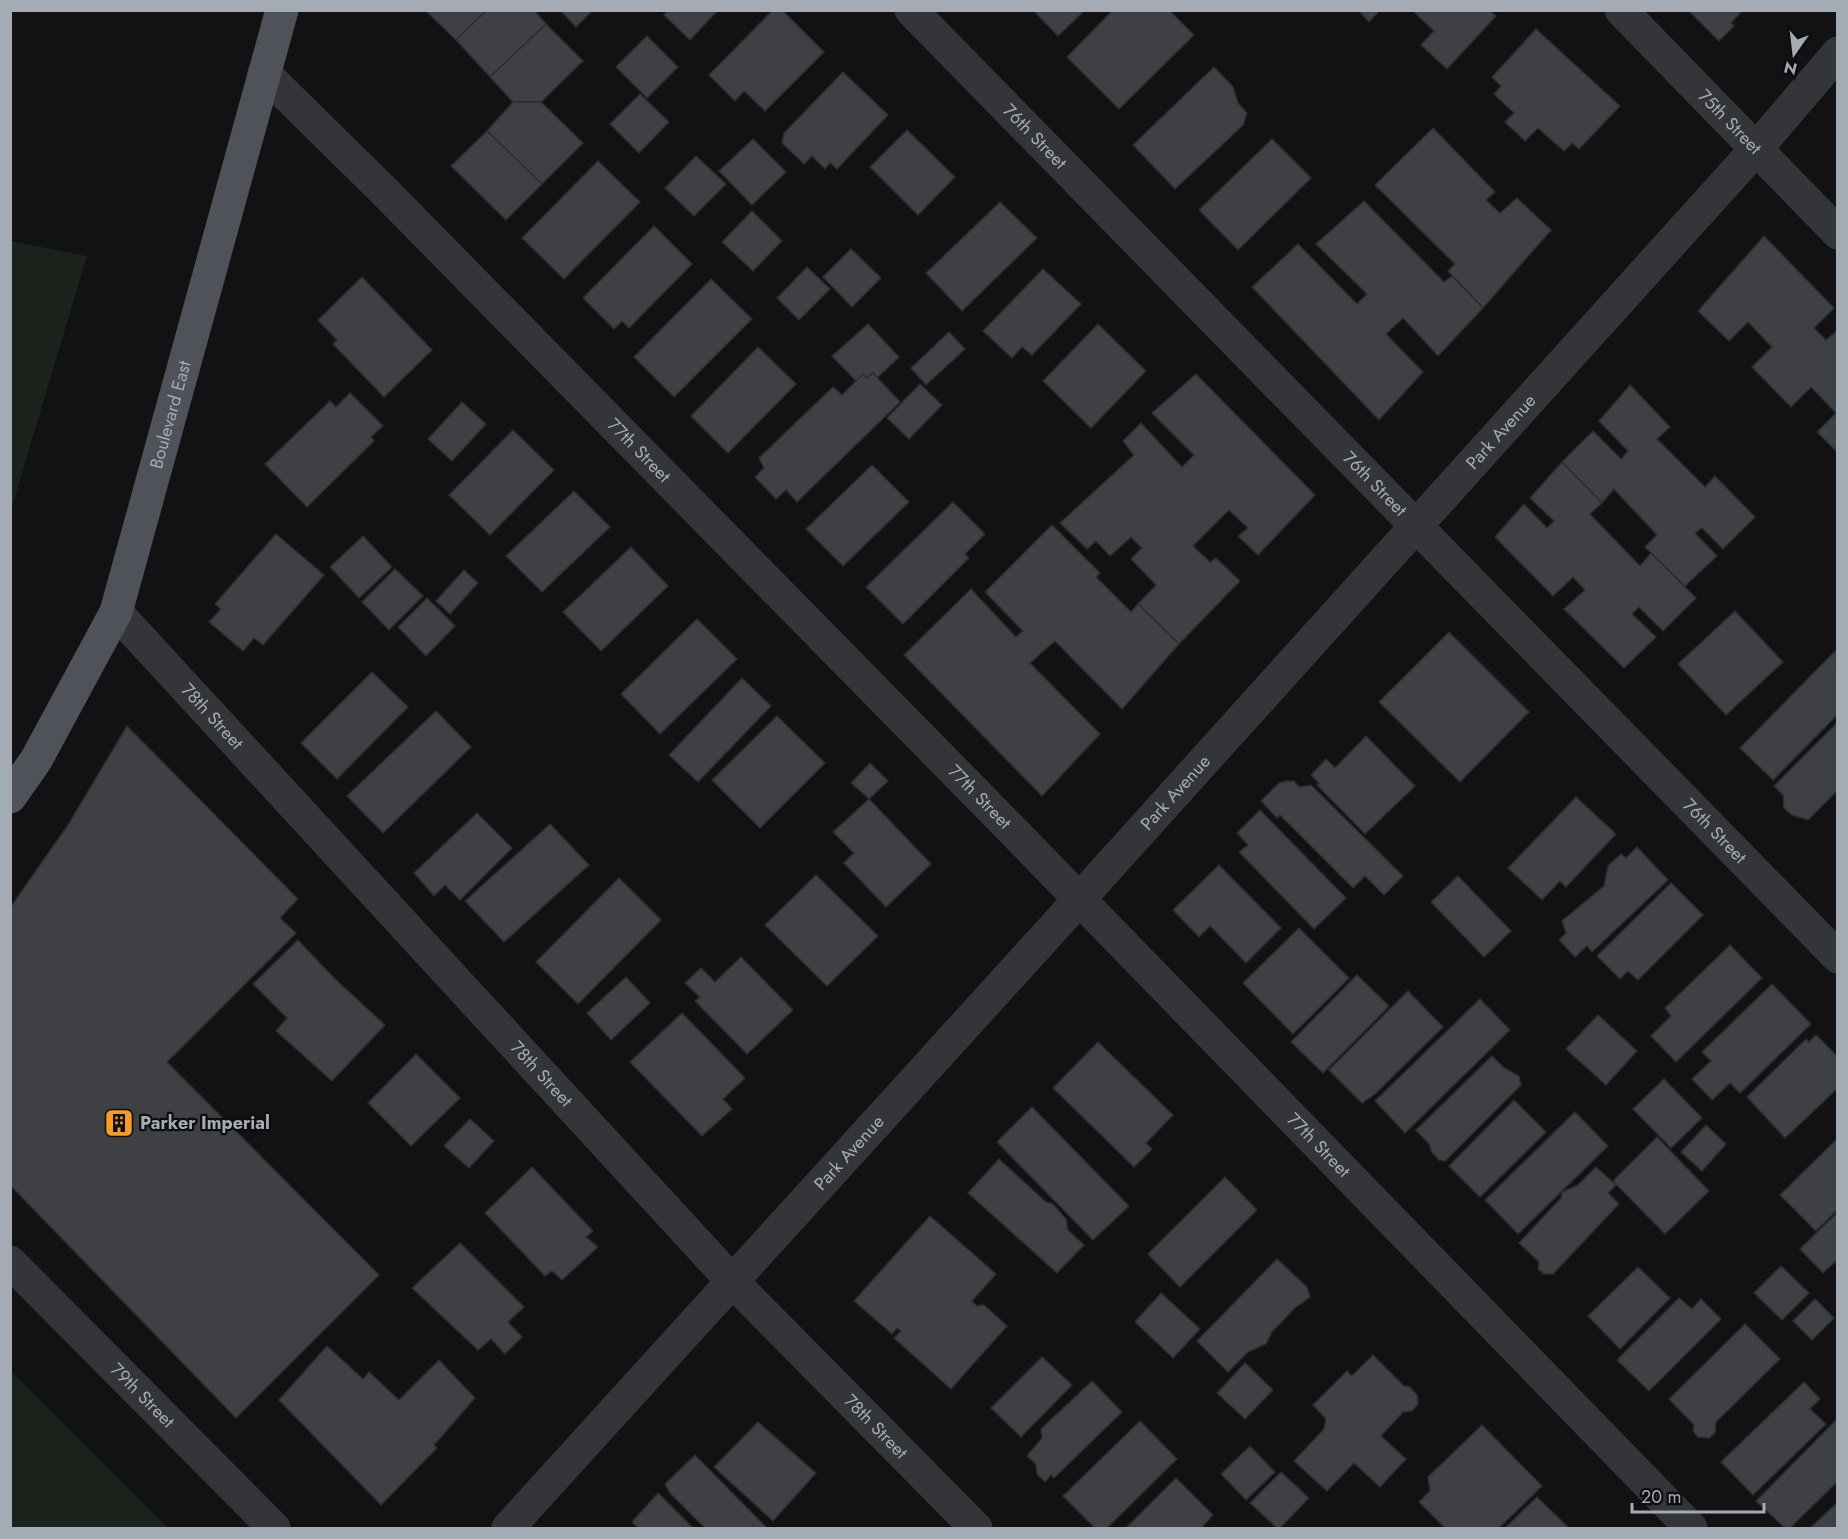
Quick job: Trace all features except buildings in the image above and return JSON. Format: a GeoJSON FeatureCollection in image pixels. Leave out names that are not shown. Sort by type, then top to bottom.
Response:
{"type":"FeatureCollection","features":[{"type":"Feature","properties":{"kind":"main road","name":"Boulevard East"},"geometry":{"type":"LineString","coordinates":[[10,796],[36,760],[116,612],[245,137],[282,10]]}},
{"type":"Feature","properties":{"kind":"street","name":"76th Street"},"geometry":{"type":"LineString","coordinates":[[911,10],[1838,957]]}},
{"type":"Feature","properties":{"kind":"street","name":"75th Street"},"geometry":{"type":"LineString","coordinates":[[1621,10],[1838,233]]}},
{"type":"Feature","properties":{"kind":"street","name":"Park Avenue"},"geometry":{"type":"LineString","coordinates":[[508,1528],[1080,899],[1415,524],[1755,149],[1838,53]]}},
{"type":"Feature","properties":{"kind":"street","name":"77th Street"},"geometry":{"type":"LineString","coordinates":[[264,73],[1080,899],[1691,1528]]}},
{"type":"Feature","properties":{"kind":"street","name":"78th Street"},"geometry":{"type":"LineString","coordinates":[[116,612],[733,1282],[976,1528]]}},
{"type":"Feature","properties":{"kind":"street","name":"79th Street"},"geometry":{"type":"LineString","coordinates":[[10,1262],[274,1528]]}},
{"type":"Feature","properties":{"kind":"shaded area"},"geometry":{"type":"Polygon","coordinates":[[[10,241],[87,256],[11,510],[10,241]]]}},
{"type":"Feature","properties":{"kind":"shaded area"},"geometry":{"type":"Polygon","coordinates":[[[11,1371],[168,1528],[11,1528],[11,1371]]]}},
{"type":"Feature","properties":{"kind":"place","name":"Parker Imperial"},"geometry":{"type":"Point","coordinates":[119,1123]}}]}
